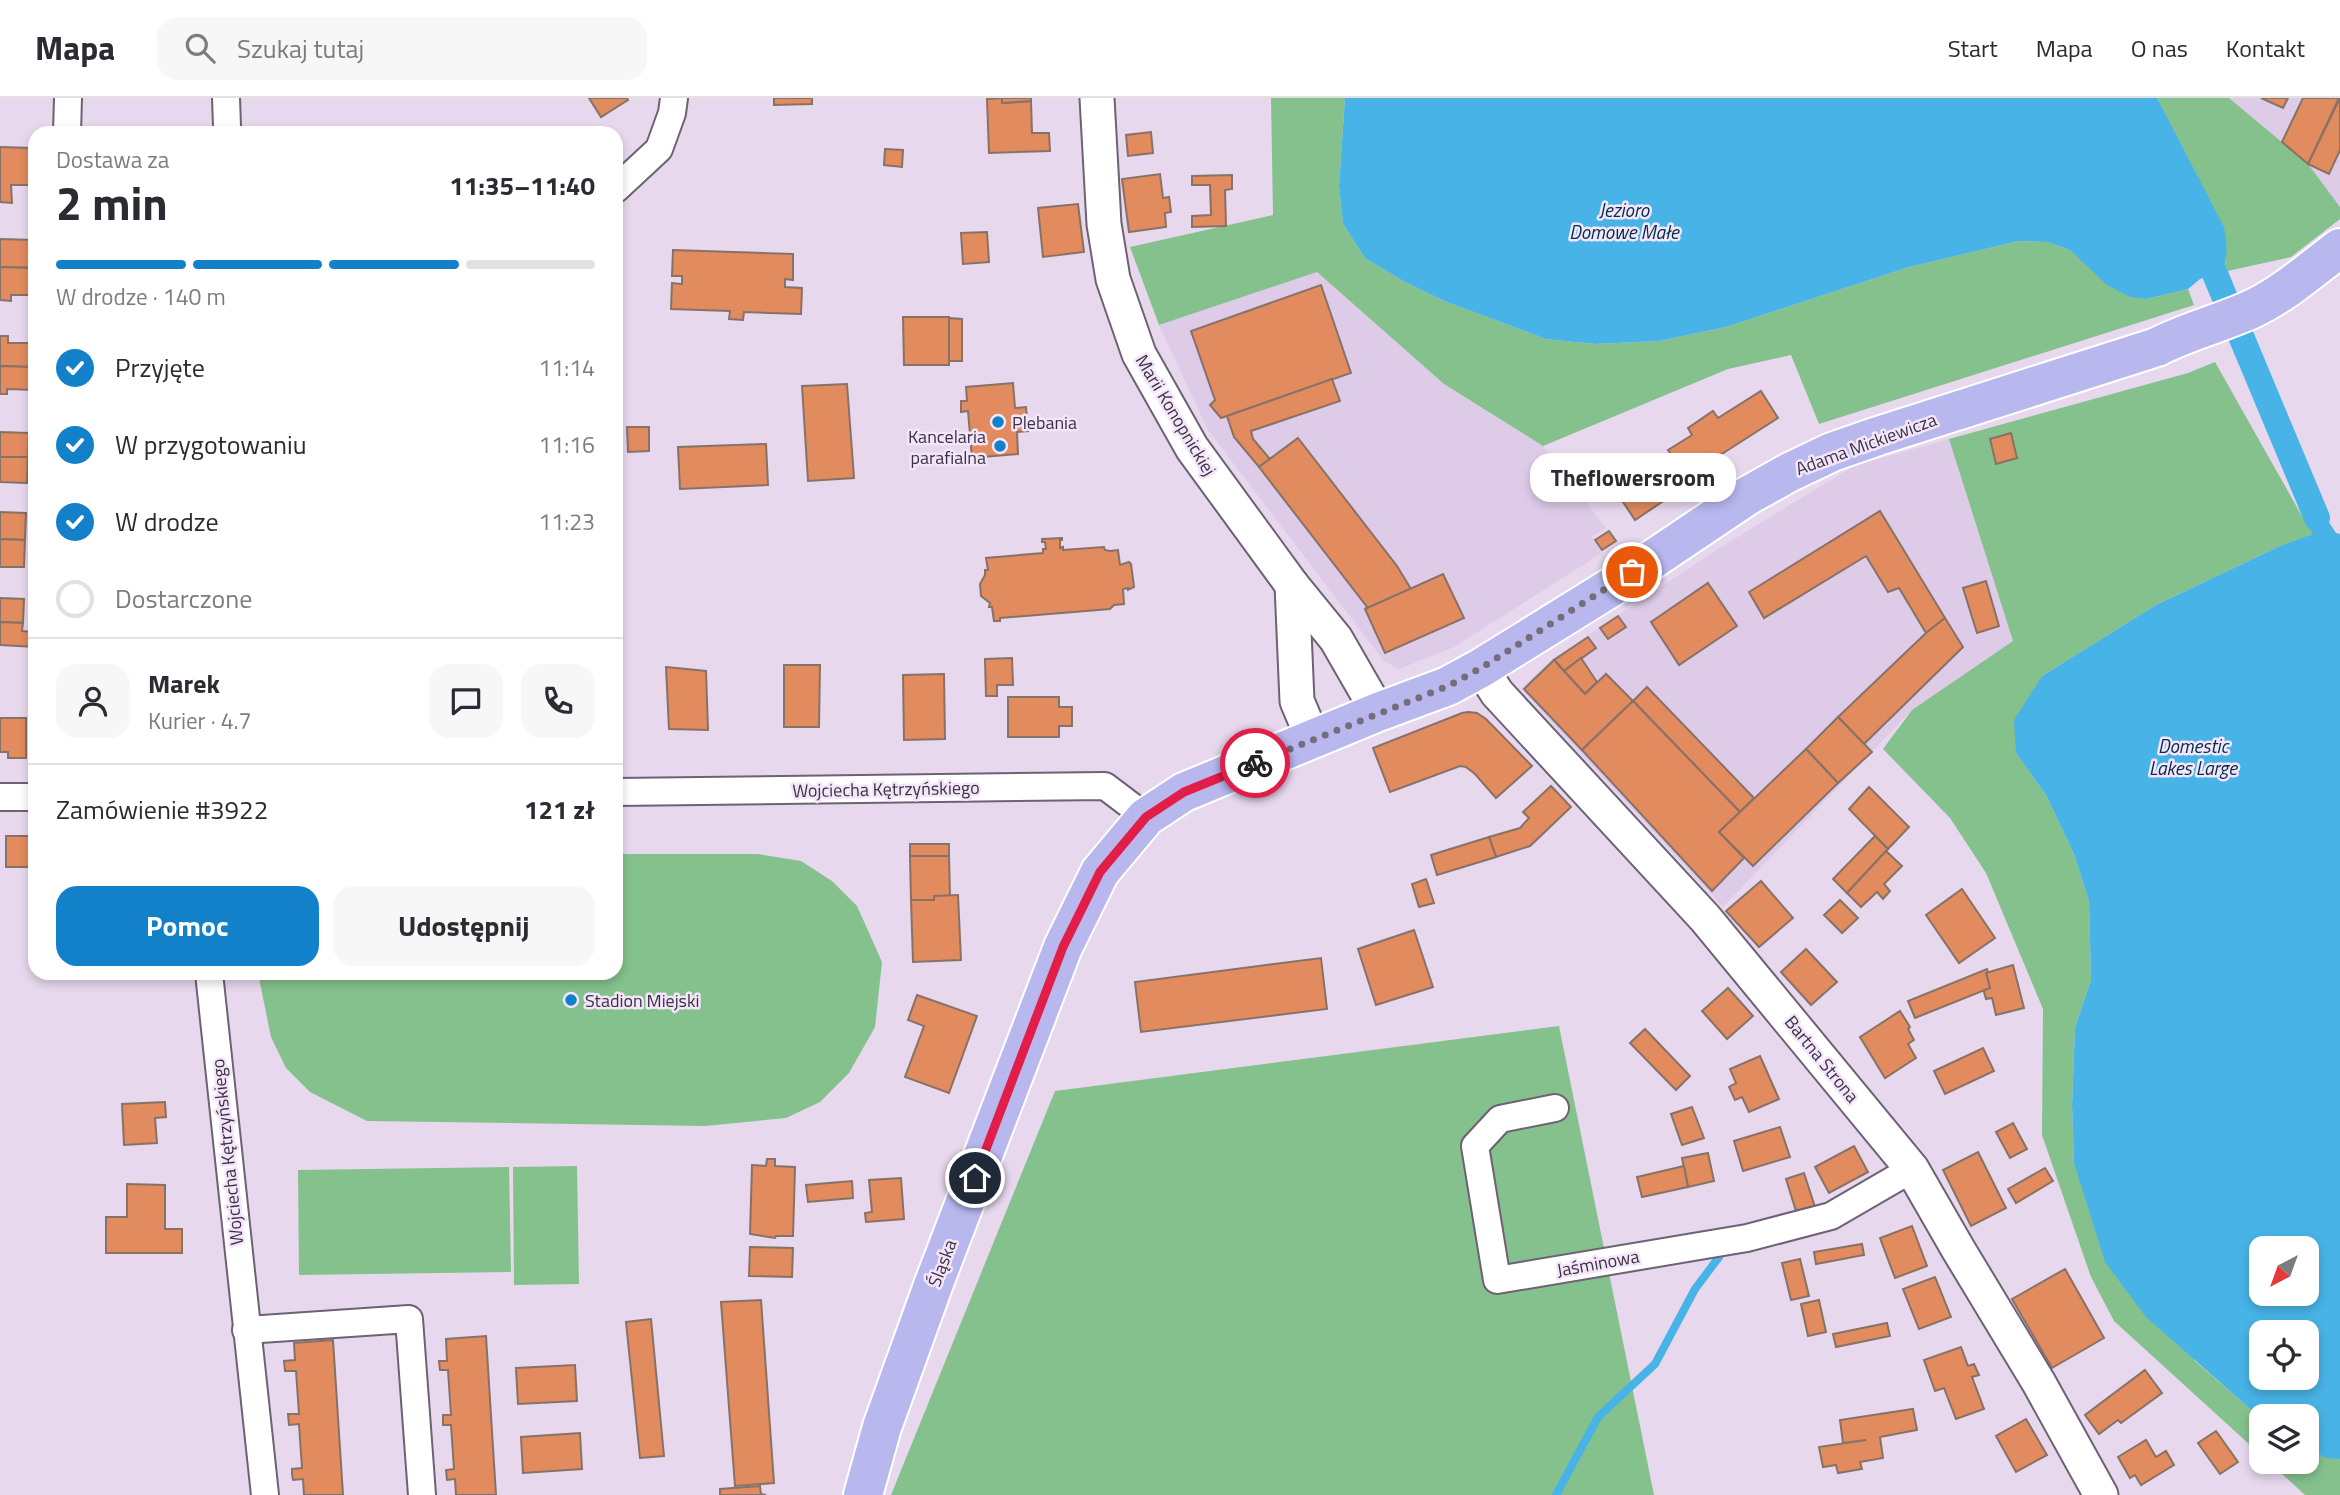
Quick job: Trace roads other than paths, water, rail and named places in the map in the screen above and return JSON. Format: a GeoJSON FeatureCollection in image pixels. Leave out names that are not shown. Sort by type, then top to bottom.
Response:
{"type":"FeatureCollection","features":[{"type":"Feature","properties":{"kind":"main road","name":"Adama Mickiewicza"},"geometry":{"type":"LineString","coordinates":[[1378,712],[1448,686],[1481,668],[1609,588],[1747,496],[1790,472],[1832,452],[1878,436],[2157,347],[2182,334],[2213,325],[2278,295],[2340,248]]}},
{"type":"Feature","properties":{"kind":"main road","name":"Śląska"},"geometry":{"type":"LineString","coordinates":[[863,1495],[882,1427],[934,1283],[1063,947],[1100,872],[1146,817],[1184,792],[1378,712]]}},
{"type":"Feature","properties":{"kind":"street"},"geometry":{"type":"LineString","coordinates":[[67,126],[68,98]]}},
{"type":"Feature","properties":{"kind":"street"},"geometry":{"type":"LineString","coordinates":[[226,98],[227,126]]}},
{"type":"Feature","properties":{"kind":"street"},"geometry":{"type":"LineString","coordinates":[[623,183],[660,149],[674,98]]}},
{"type":"Feature","properties":{"kind":"street","name":"Marii Konopnickiej"},"geometry":{"type":"LineString","coordinates":[[1097,98],[1104,224],[1113,279],[1139,354],[1192,448],[1292,585],[1336,639],[1378,712]]}},
{"type":"Feature","properties":{"kind":"street"},"geometry":{"type":"LineString","coordinates":[[1292,585],[1297,701],[1313,739]]}},
{"type":"Feature","properties":{"kind":"street","name":"Bartna Strona"},"geometry":{"type":"LineString","coordinates":[[1481,668],[1497,693],[1705,918],[1912,1169],[2039,1383],[2101,1495]]}},
{"type":"Feature","properties":{"kind":"street","name":"Wojciecha Kętrzyńskiego"},"geometry":{"type":"LineString","coordinates":[[623,792],[1105,786],[1146,817]]}},
{"type":"Feature","properties":{"kind":"street"},"geometry":{"type":"LineString","coordinates":[[0,797],[28,797]]}},
{"type":"Feature","properties":{"kind":"street","name":"Wojciecha Kętrzyńskiego"},"geometry":{"type":"LineString","coordinates":[[209,980],[265,1495]]}},
{"type":"Feature","properties":{"kind":"street","name":"Jaśminowa"},"geometry":{"type":"LineString","coordinates":[[1555,1108],[1500,1119],[1475,1146],[1497,1280],[1746,1238],[1831,1216],[1912,1169]]}},
{"type":"Feature","properties":{"kind":"street"},"geometry":{"type":"LineString","coordinates":[[246,1330],[409,1319],[422,1495]]}},
{"type":"Feature","properties":{"kind":"water","name":"Jezioro Domowe Małe"},"geometry":{"type":"Polygon","coordinates":[[[1345,98],[2157,98],[2224,227],[2226,261],[2223,272],[2200,279],[2188,289],[2147,299],[2130,297],[2107,285],[2070,250],[2047,242],[2019,241],[1909,267],[1726,327],[1659,341],[1595,344],[1546,339],[1444,301],[1365,258],[1343,224],[1339,186],[1345,98]]]}},
{"type":"Feature","properties":{"kind":"water","name":"Domestic Lakes Large"},"geometry":{"type":"Polygon","coordinates":[[[2325,516],[2336,533],[2340,534],[2340,1459],[2326,1458],[2319,1454],[2319,1404],[2249,1404],[2249,1408],[2146,1317],[2105,1262],[2074,1163],[2072,1105],[2075,1028],[2091,980],[2089,901],[2074,854],[2046,795],[2016,753],[2014,720],[2042,676],[2156,605],[2280,546],[2313,534],[2307,525],[2325,516]]]}},
{"type":"Feature","properties":{"kind":"waterway"},"geometry":{"type":"LineString","coordinates":[[2215,274],[2317,518]]}},
{"type":"Feature","properties":{"kind":"waterway"},"geometry":{"type":"LineString","coordinates":[[1556,1495],[1598,1417],[1655,1364],[1695,1289],[1719,1257]]}},
{"type":"Feature","properties":{"kind":"place","name":"Plebania"},"geometry":{"type":"Point","coordinates":[998,422]}},
{"type":"Feature","properties":{"kind":"place","name":"Kancelaria parafialna"},"geometry":{"type":"Point","coordinates":[1000,446]}},
{"type":"Feature","properties":{"kind":"place","name":"Theflowersroom"},"geometry":{"type":"Point","coordinates":[1632,572]}},
{"type":"Feature","properties":{"kind":"place","name":"Stadion Miejski"},"geometry":{"type":"Point","coordinates":[571,1000]}}]}
